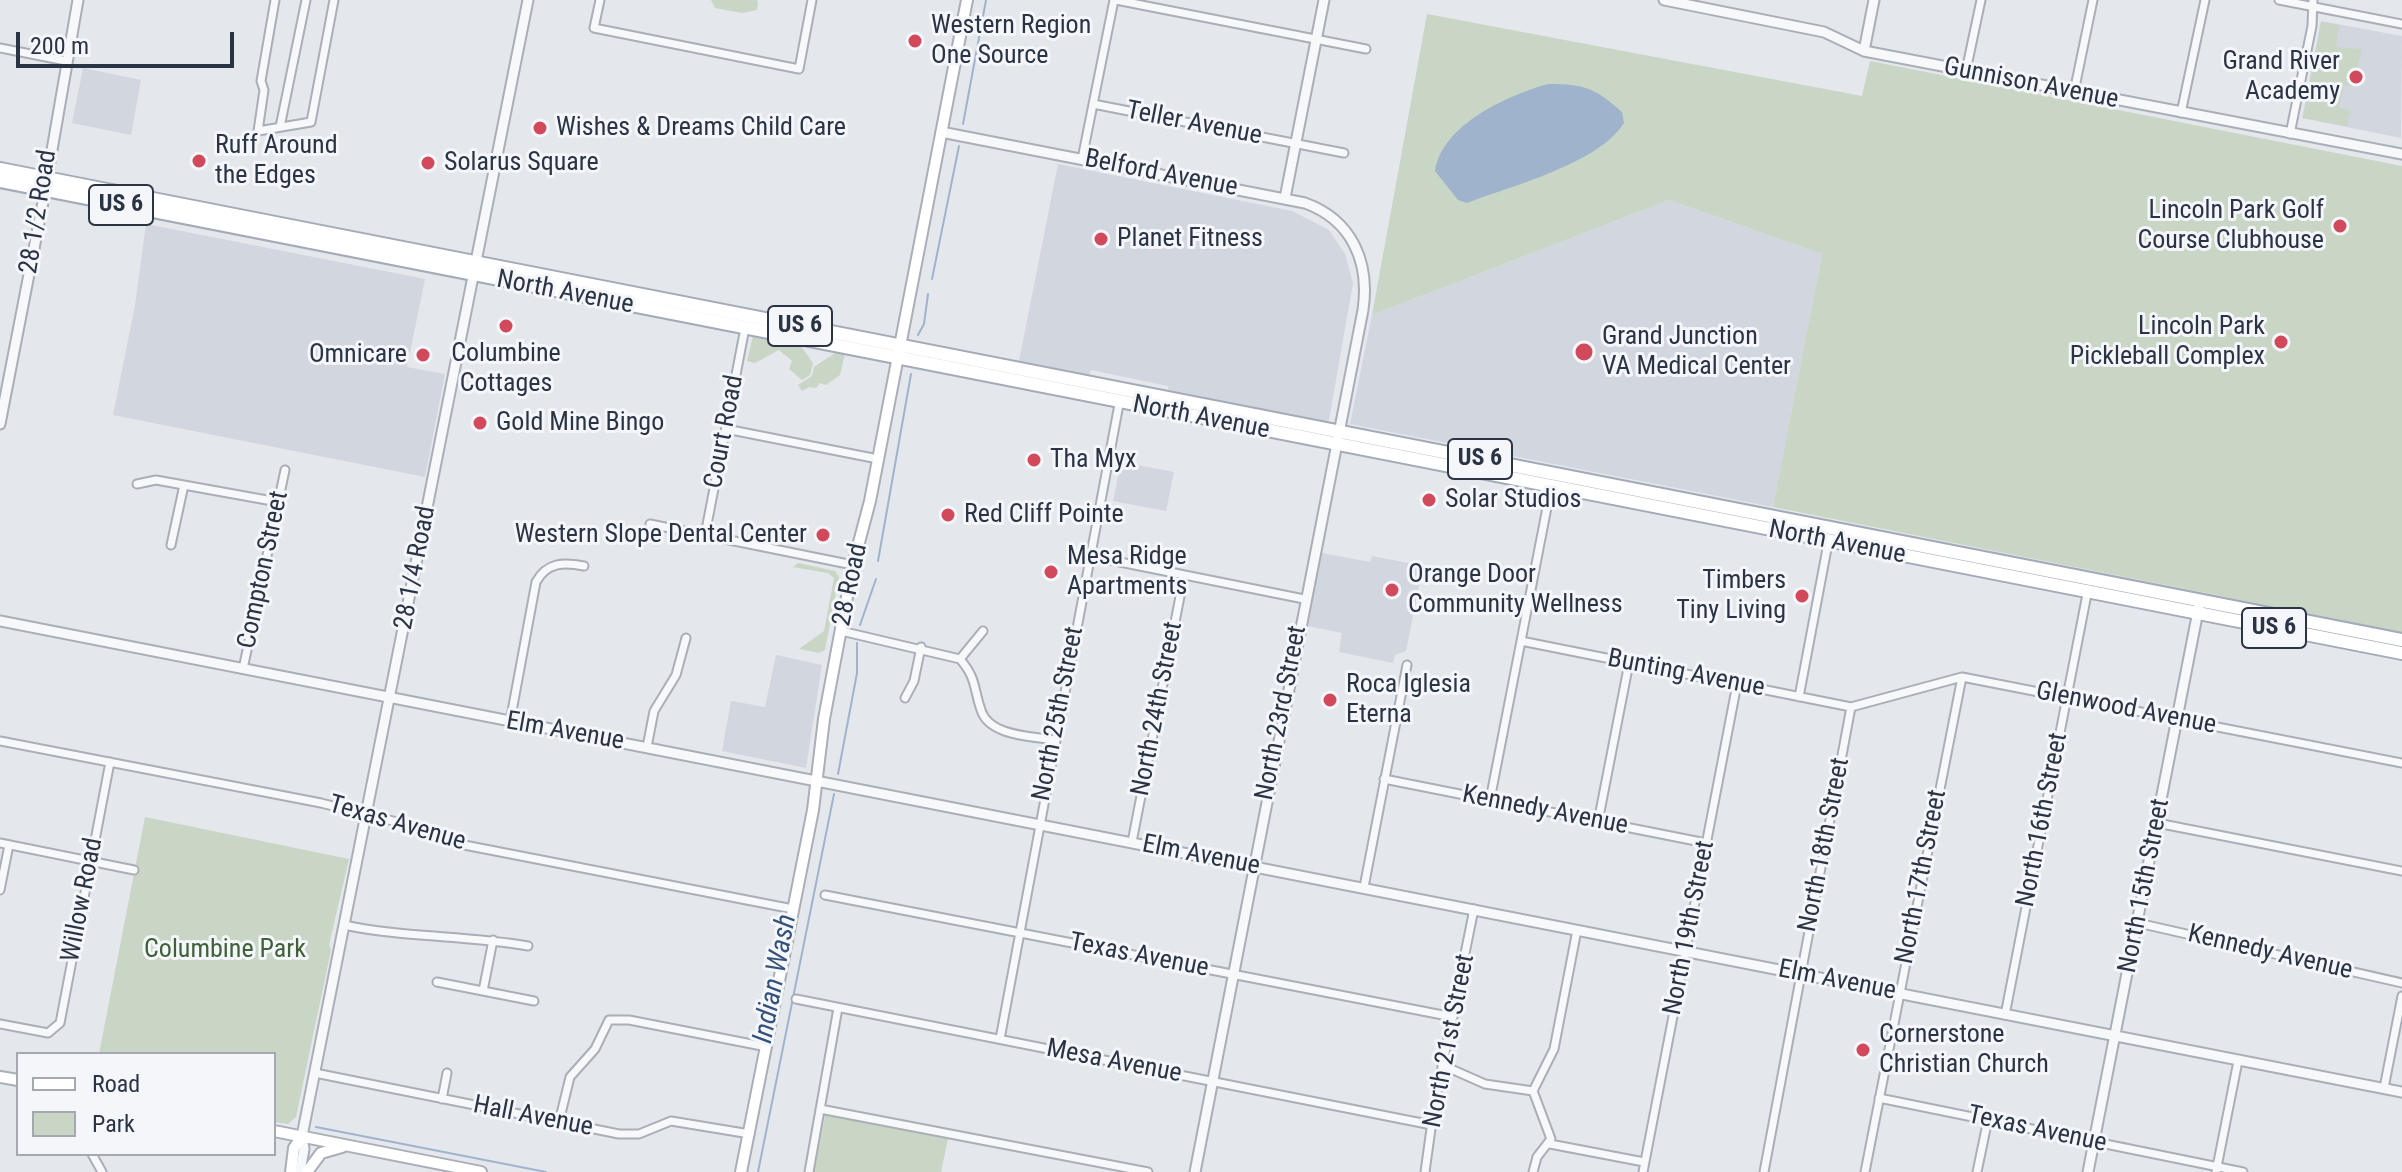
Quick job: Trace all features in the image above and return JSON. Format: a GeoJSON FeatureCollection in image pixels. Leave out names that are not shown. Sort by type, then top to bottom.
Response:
{"type":"FeatureCollection","features":[{"type":"Feature","properties":{"kind":"main road","name":"28 Road"},"geometry":{"type":"LineString","coordinates":[[741,1172],[818,781],[824,719],[853,565],[878,459],[967,0]]}},
{"type":"Feature","properties":{"kind":"main road","name":"North Avenue"},"geometry":{"type":"LineString","coordinates":[[0,169],[101,201],[156,206],[259,232],[362,253],[474,268],[630,299],[741,314],[811,328],[952,369],[1014,382],[1121,396],[1640,497],[1749,512],[1986,565],[2199,607],[2402,642]]}},
{"type":"Feature","properties":{"kind":"main road","name":"North Avenue"},"geometry":{"type":"LineString","coordinates":[[0,181],[46,184],[192,213],[220,212],[426,252],[474,268]]}},
{"type":"Feature","properties":{"kind":"main road"},"geometry":{"type":"LineString","coordinates":[[259,232],[269,221]]}},
{"type":"Feature","properties":{"kind":"main road"},"geometry":{"type":"LineString","coordinates":[[307,242],[327,240],[360,247],[372,241]]}},
{"type":"Feature","properties":{"kind":"main road"},"geometry":{"type":"LineString","coordinates":[[362,253],[426,252]]}},
{"type":"Feature","properties":{"kind":"main road","name":"North Avenue"},"geometry":{"type":"LineString","coordinates":[[630,299],[679,315],[745,328],[1076,380],[1121,396]]}},
{"type":"Feature","properties":{"kind":"main road"},"geometry":{"type":"LineString","coordinates":[[679,315],[701,314],[730,320],[741,314]]}},
{"type":"Feature","properties":{"kind":"main road"},"geometry":{"type":"LineString","coordinates":[[745,328],[757,324],[785,330],[811,328]]}},
{"type":"Feature","properties":{"kind":"main road"},"geometry":{"type":"LineString","coordinates":[[952,369],[967,367],[999,373],[1012,368]]}},
{"type":"Feature","properties":{"kind":"main road"},"geometry":{"type":"LineString","coordinates":[[1014,382],[1026,377],[1054,383],[1076,380]]}},
{"type":"Feature","properties":{"kind":"main road","name":"North Avenue"},"geometry":{"type":"LineString","coordinates":[[1336,438],[1495,476],[1552,480],[1588,487],[1596,482],[1684,513],[1829,541],[1986,565]]}},
{"type":"Feature","properties":{"kind":"main road"},"geometry":{"type":"LineString","coordinates":[[1684,513],[1708,512],[1737,518],[1749,512]]}},
{"type":"Feature","properties":{"kind":"main road"},"geometry":{"type":"LineString","coordinates":[[1758,527],[1766,522],[1784,525],[1802,522]]}},
{"type":"Feature","properties":{"kind":"main road","name":"North Avenue"},"geometry":{"type":"LineString","coordinates":[[2199,607],[2402,653]]}},
{"type":"Feature","properties":{"kind":"main road"},"geometry":{"type":"LineString","coordinates":[[2349,643],[2361,639],[2402,642]]}},
{"type":"Feature","properties":{"kind":"main road"},"geometry":{"type":"LineString","coordinates":[[276,1131],[481,1172]]}},
{"type":"Feature","properties":{"kind":"main road","name":"28 1/4 Road"},"geometry":{"type":"LineString","coordinates":[[291,1172],[294,1148],[302,1136]]}},
{"type":"Feature","properties":{"kind":"main road"},"geometry":{"type":"LineString","coordinates":[[307,1172],[321,1153],[357,1148]]}},
{"type":"Feature","properties":{"kind":"street","name":"28 1/2 Road"},"geometry":{"type":"LineString","coordinates":[[0,424],[78,0]]}},
{"type":"Feature","properties":{"kind":"street"},"geometry":{"type":"LineString","coordinates":[[275,0],[261,81],[264,90],[258,131],[311,122],[334,0]]}},
{"type":"Feature","properties":{"kind":"street"},"geometry":{"type":"LineString","coordinates":[[280,127],[306,0]]}},
{"type":"Feature","properties":{"kind":"street","name":"28 1/4 Road"},"geometry":{"type":"LineString","coordinates":[[300,1172],[304,1149],[302,1136],[528,0]]}},
{"type":"Feature","properties":{"kind":"street"},"geometry":{"type":"LineString","coordinates":[[600,0],[594,28],[799,69],[812,0]]}},
{"type":"Feature","properties":{"kind":"street"},"geometry":{"type":"LineString","coordinates":[[1082,159],[1115,0],[1366,49]]}},
{"type":"Feature","properties":{"kind":"street"},"geometry":{"type":"LineString","coordinates":[[1285,198],[1324,0]]}},
{"type":"Feature","properties":{"kind":"street","name":"Gunnison Avenue"},"geometry":{"type":"LineString","coordinates":[[1664,0],[1811,29],[1864,51],[2402,154]]}},
{"type":"Feature","properties":{"kind":"street"},"geometry":{"type":"LineString","coordinates":[[1864,51],[1874,0]]}},
{"type":"Feature","properties":{"kind":"street"},"geometry":{"type":"LineString","coordinates":[[1966,71],[1981,0]]}},
{"type":"Feature","properties":{"kind":"street"},"geometry":{"type":"LineString","coordinates":[[2074,92],[2093,0]]}},
{"type":"Feature","properties":{"kind":"street"},"geometry":{"type":"LineString","coordinates":[[2181,113],[2205,0]]}},
{"type":"Feature","properties":{"kind":"street"},"geometry":{"type":"LineString","coordinates":[[2279,0],[2313,3],[2402,24]]}},
{"type":"Feature","properties":{"kind":"street"},"geometry":{"type":"LineString","coordinates":[[2290,134],[2313,3]]}},
{"type":"Feature","properties":{"kind":"street"},"geometry":{"type":"LineString","coordinates":[[0,48],[66,61]]}},
{"type":"Feature","properties":{"kind":"street","name":"Teller Avenue"},"geometry":{"type":"LineString","coordinates":[[1093,104],[1344,153]]}},
{"type":"Feature","properties":{"kind":"street","name":"Belford Avenue"},"geometry":{"type":"LineString","coordinates":[[941,132],[1313,206],[1333,219],[1349,235],[1360,254]]}},
{"type":"Feature","properties":{"kind":"street","name":"North 23rd Street"},"geometry":{"type":"LineString","coordinates":[[1195,1172],[1364,299],[1365,275],[1360,254]]}},
{"type":"Feature","properties":{"kind":"street","name":"Court Road"},"geometry":{"type":"LineString","coordinates":[[705,535],[745,328]]}},
{"type":"Feature","properties":{"kind":"street","name":"North 25th Street"},"geometry":{"type":"LineString","coordinates":[[1000,1039],[1053,740],[1121,396]]}},
{"type":"Feature","properties":{"kind":"street"},"geometry":{"type":"LineString","coordinates":[[726,429],[878,459]]}},
{"type":"Feature","properties":{"kind":"street","name":"Compton Street"},"geometry":{"type":"LineString","coordinates":[[243,669],[285,470]]}},
{"type":"Feature","properties":{"kind":"street"},"geometry":{"type":"LineString","coordinates":[[137,484],[156,480],[278,502]]}},
{"type":"Feature","properties":{"kind":"street"},"geometry":{"type":"LineString","coordinates":[[1490,800],[1552,480]]}},
{"type":"Feature","properties":{"kind":"street"},"geometry":{"type":"LineString","coordinates":[[171,545],[184,485]]}},
{"type":"Feature","properties":{"kind":"street"},"geometry":{"type":"LineString","coordinates":[[650,524],[853,565]]}},
{"type":"Feature","properties":{"kind":"street"},"geometry":{"type":"LineString","coordinates":[[1799,697],[1831,528]]}},
{"type":"Feature","properties":{"kind":"street"},"geometry":{"type":"LineString","coordinates":[[1090,556],[1304,599]]}},
{"type":"Feature","properties":{"kind":"street"},"geometry":{"type":"LineString","coordinates":[[510,722],[536,582],[544,570],[556,564],[584,566]]}},
{"type":"Feature","properties":{"kind":"street","name":"North 24th Street"},"geometry":{"type":"LineString","coordinates":[[1132,842],[1184,576]]}},
{"type":"Feature","properties":{"kind":"street","name":"North 16th Street"},"geometry":{"type":"LineString","coordinates":[[2005,1015],[2088,585]]}},
{"type":"Feature","properties":{"kind":"street","name":"North 15th Street"},"geometry":{"type":"LineString","coordinates":[[2088,1172],[2199,607]]}},
{"type":"Feature","properties":{"kind":"street","name":"Elm Avenue"},"geometry":{"type":"LineString","coordinates":[[0,621],[2402,1092]]}},
{"type":"Feature","properties":{"kind":"street"},"geometry":{"type":"LineString","coordinates":[[841,631],[921,647],[960,659],[975,681],[980,709],[989,723],[1008,732],[1053,740]]}},
{"type":"Feature","properties":{"kind":"street"},"geometry":{"type":"LineString","coordinates":[[960,659],[983,631]]}},
{"type":"Feature","properties":{"kind":"street"},"geometry":{"type":"LineString","coordinates":[[647,747],[654,711],[676,675],[686,638]]}},
{"type":"Feature","properties":{"kind":"street","name":"Bunting Avenue"},"geometry":{"type":"LineString","coordinates":[[1521,641],[1851,707]]}},
{"type":"Feature","properties":{"kind":"street"},"geometry":{"type":"LineString","coordinates":[[905,698],[914,681],[921,647]]}},
{"type":"Feature","properties":{"kind":"street"},"geometry":{"type":"LineString","coordinates":[[1598,822],[1629,663]]}},
{"type":"Feature","properties":{"kind":"street"},"geometry":{"type":"LineString","coordinates":[[1364,887],[1407,665]]}},
{"type":"Feature","properties":{"kind":"street","name":"Glenwood Avenue"},"geometry":{"type":"LineString","coordinates":[[1851,707],[1962,677],[2402,763]]}},
{"type":"Feature","properties":{"kind":"street","name":"North 17th Street"},"geometry":{"type":"LineString","coordinates":[[1865,1172],[1962,677]]}},
{"type":"Feature","properties":{"kind":"street","name":"North 19th Street"},"geometry":{"type":"LineString","coordinates":[[1643,1172],[1737,684]]}},
{"type":"Feature","properties":{"kind":"street","name":"North 18th Street"},"geometry":{"type":"LineString","coordinates":[[1764,1172],[1851,707]]}},
{"type":"Feature","properties":{"kind":"street","name":"Texas Avenue"},"geometry":{"type":"LineString","coordinates":[[0,741],[367,814],[454,843],[793,909]]}},
{"type":"Feature","properties":{"kind":"street","name":"Willow Road"},"geometry":{"type":"LineString","coordinates":[[0,1024],[48,1033],[60,1023],[110,762]]}},
{"type":"Feature","properties":{"kind":"street","name":"Kennedy Avenue"},"geometry":{"type":"LineString","coordinates":[[1384,779],[1706,843]]}},
{"type":"Feature","properties":{"kind":"street"},"geometry":{"type":"LineString","coordinates":[[2157,823],[2402,871]]}},
{"type":"Feature","properties":{"kind":"street"},"geometry":{"type":"LineString","coordinates":[[0,890],[4,844],[134,870]]}},
{"type":"Feature","properties":{"kind":"street","name":"Texas Avenue"},"geometry":{"type":"LineString","coordinates":[[825,895],[1453,1017]]}},
{"type":"Feature","properties":{"kind":"street","name":"North 21st Street"},"geometry":{"type":"LineString","coordinates":[[1425,1172],[1442,1065],[1474,909]]}},
{"type":"Feature","properties":{"kind":"street","name":"Kennedy Avenue"},"geometry":{"type":"LineString","coordinates":[[2138,923],[2402,983]]}},
{"type":"Feature","properties":{"kind":"street"},"geometry":{"type":"LineString","coordinates":[[344,925],[394,934],[493,940],[528,946]]}},
{"type":"Feature","properties":{"kind":"street"},"geometry":{"type":"LineString","coordinates":[[1533,1091],[1554,1049],[1577,930]]}},
{"type":"Feature","properties":{"kind":"street"},"geometry":{"type":"LineString","coordinates":[[483,991],[493,940]]}},
{"type":"Feature","properties":{"kind":"street"},"geometry":{"type":"LineString","coordinates":[[437,982],[534,1001]]}},
{"type":"Feature","properties":{"kind":"street"},"geometry":{"type":"LineString","coordinates":[[2384,1088],[2402,996]]}},
{"type":"Feature","properties":{"kind":"street","name":"Mesa Avenue"},"geometry":{"type":"LineString","coordinates":[[796,999],[1432,1125]]}},
{"type":"Feature","properties":{"kind":"street"},"geometry":{"type":"LineString","coordinates":[[809,1172],[838,1008]]}},
{"type":"Feature","properties":{"kind":"street"},"geometry":{"type":"LineString","coordinates":[[559,1122],[570,1077],[595,1049],[609,1020],[629,1020],[767,1047]]}},
{"type":"Feature","properties":{"kind":"street"},"geometry":{"type":"LineString","coordinates":[[2217,1170],[2238,1061]]}},
{"type":"Feature","properties":{"kind":"street"},"geometry":{"type":"LineString","coordinates":[[1442,1065],[1485,1084],[1533,1091]]}},
{"type":"Feature","properties":{"kind":"street","name":"Hall Avenue"},"geometry":{"type":"LineString","coordinates":[[315,1073],[631,1135],[671,1121],[750,1134]]}},
{"type":"Feature","properties":{"kind":"street"},"geometry":{"type":"LineString","coordinates":[[442,1099],[447,1073]]}},
{"type":"Feature","properties":{"kind":"street"},"geometry":{"type":"LineString","coordinates":[[1533,1091],[1546,1119],[1550,1144]]}},
{"type":"Feature","properties":{"kind":"street","name":"Texas Avenue"},"geometry":{"type":"LineString","coordinates":[[1879,1098],[2217,1170],[2243,1172]]}},
{"type":"Feature","properties":{"kind":"street"},"geometry":{"type":"LineString","coordinates":[[820,1109],[1148,1172]]}},
{"type":"Feature","properties":{"kind":"street"},"geometry":{"type":"LineString","coordinates":[[1977,1172],[1988,1119]]}},
{"type":"Feature","properties":{"kind":"street"},"geometry":{"type":"LineString","coordinates":[[1550,1144],[1644,1162]]}},
{"type":"Feature","properties":{"kind":"street"},"geometry":{"type":"LineString","coordinates":[[1533,1172],[1537,1157],[1550,1144]]}},
{"type":"Feature","properties":{"kind":"shaded area","name":"Grand River Academy"},"geometry":{"type":"Polygon","coordinates":[[[2321,21],[2402,36],[2401,138],[2302,118],[2321,21]]]}},
{"type":"Feature","properties":{"kind":"shaded area"},"geometry":{"type":"Polygon","coordinates":[[[83,68],[141,80],[131,135],[72,123],[83,68]]]}},
{"type":"Feature","properties":{"kind":"shaded area"},"geometry":{"type":"Polygon","coordinates":[[[1058,164],[1292,211],[1329,230],[1345,254],[1353,283],[1329,420],[1325,422],[1168,391],[1168,386],[1091,370],[1089,375],[1019,361],[1058,164]]]}},
{"type":"Feature","properties":{"kind":"shaded area","name":"Grand Junction VA Medical Center"},"geometry":{"type":"Polygon","coordinates":[[[1669,200],[1822,254],[1773,507],[1350,424],[1372,315],[1669,200]]]}},
{"type":"Feature","properties":{"kind":"shaded area"},"geometry":{"type":"Polygon","coordinates":[[[146,224],[425,279],[407,367],[445,374],[425,477],[113,415],[135,305],[146,224]]]}},
{"type":"Feature","properties":{"kind":"shaded area"},"geometry":{"type":"Polygon","coordinates":[[[1121,462],[1174,472],[1166,511],[1113,501],[1121,462]]]}},
{"type":"Feature","properties":{"kind":"shaded area"},"geometry":{"type":"Polygon","coordinates":[[[1322,553],[1370,562],[1372,556],[1423,566],[1406,651],[1395,655],[1393,663],[1339,652],[1342,633],[1308,626],[1322,553]]]}},
{"type":"Feature","properties":{"kind":"shaded area"},"geometry":{"type":"Polygon","coordinates":[[[776,655],[822,665],[806,768],[722,751],[731,701],[765,707],[776,655]]]}},
{"type":"Feature","properties":{"kind":"green space"},"geometry":{"type":"Polygon","coordinates":[[[711,0],[757,0],[757,10],[742,13],[715,8],[711,0]]]}},
{"type":"Feature","properties":{"kind":"green space"},"geometry":{"type":"Polygon","coordinates":[[[1427,14],[1862,96],[1870,61],[2402,166],[2402,632],[1773,507],[1822,254],[1669,200],[1372,315],[1427,14]]]}},
{"type":"Feature","properties":{"kind":"green space"},"geometry":{"type":"Polygon","coordinates":[[[2321,22],[2339,25],[2336,47],[2362,49],[2353,86],[2344,85],[2339,108],[2350,110],[2347,126],[2303,118],[2321,22]]]}},
{"type":"Feature","properties":{"kind":"green space"},"geometry":{"type":"Polygon","coordinates":[[[753,336],[801,346],[813,363],[810,375],[802,380],[789,369],[792,361],[779,350],[755,363],[747,361],[753,336]]]}},
{"type":"Feature","properties":{"kind":"green space"},"geometry":{"type":"Polygon","coordinates":[[[835,353],[845,354],[840,375],[826,385],[820,383],[816,388],[809,387],[802,391],[798,385],[812,376],[814,367],[835,353]]]}},
{"type":"Feature","properties":{"kind":"green space"},"geometry":{"type":"Polygon","coordinates":[[[798,563],[835,571],[839,577],[825,650],[819,653],[799,649],[824,631],[834,578],[828,573],[793,567],[798,563]]]}},
{"type":"Feature","properties":{"kind":"green space","name":"Columbine Park"},"geometry":{"type":"Polygon","coordinates":[[[145,817],[349,859],[296,1117],[288,1124],[276,1122],[276,1052],[99,1052],[145,817]]]}},
{"type":"Feature","properties":{"kind":"green space"},"geometry":{"type":"Polygon","coordinates":[[[825,1115],[948,1139],[941,1172],[814,1172],[825,1115]]]}},
{"type":"Feature","properties":{"kind":"water"},"geometry":{"type":"Polygon","coordinates":[[[1548,84],[1589,89],[1622,112],[1624,123],[1612,138],[1574,162],[1467,203],[1458,200],[1435,171],[1440,154],[1450,139],[1497,104],[1548,84]]]}},
{"type":"Feature","properties":{"kind":"waterway","name":"Indian Wash"},"geometry":{"type":"LineString","coordinates":[[963,124],[986,0]]}},
{"type":"Feature","properties":{"kind":"waterway","name":"Indian Wash"},"geometry":{"type":"LineString","coordinates":[[932,279],[959,146]]}},
{"type":"Feature","properties":{"kind":"waterway","name":"Indian Wash"},"geometry":{"type":"LineString","coordinates":[[918,335],[924,324],[928,294]]}},
{"type":"Feature","properties":{"kind":"waterway","name":"Indian Wash"},"geometry":{"type":"LineString","coordinates":[[878,561],[911,374]]}},
{"type":"Feature","properties":{"kind":"waterway","name":"Indian Wash"},"geometry":{"type":"LineString","coordinates":[[860,625],[876,579]]}},
{"type":"Feature","properties":{"kind":"waterway","name":"Indian Wash"},"geometry":{"type":"LineString","coordinates":[[838,774],[857,673],[857,643]]}},
{"type":"Feature","properties":{"kind":"waterway","name":"Indian Wash"},"geometry":{"type":"LineString","coordinates":[[758,1172],[834,794]]}},
{"type":"Feature","properties":{"kind":"waterway","name":"Indian Wash"},"geometry":{"type":"LineString","coordinates":[[316,1127],[546,1172]]}},
{"type":"Feature","properties":{"kind":"place","name":"Western Region One Source"},"geometry":{"type":"Point","coordinates":[915,41]}},
{"type":"Feature","properties":{"kind":"place","name":"Grand River Academy"},"geometry":{"type":"Point","coordinates":[2356,77]}},
{"type":"Feature","properties":{"kind":"place","name":"Wishes & Dreams Child Care"},"geometry":{"type":"Point","coordinates":[540,128]}},
{"type":"Feature","properties":{"kind":"place","name":"Ruff Around the Edges"},"geometry":{"type":"Point","coordinates":[199,161]}},
{"type":"Feature","properties":{"kind":"place","name":"Solarus Square"},"geometry":{"type":"Point","coordinates":[428,163]}},
{"type":"Feature","properties":{"kind":"place","name":"Lincoln Park Golf Course Clubhouse"},"geometry":{"type":"Point","coordinates":[2340,226]}},
{"type":"Feature","properties":{"kind":"place","name":"Planet Fitness"},"geometry":{"type":"Point","coordinates":[1101,239]}},
{"type":"Feature","properties":{"kind":"place","name":"Columbine Cottages"},"geometry":{"type":"Point","coordinates":[506,326]}},
{"type":"Feature","properties":{"kind":"place","name":"Lincoln Park Pickleball Complex"},"geometry":{"type":"Point","coordinates":[2281,342]}},
{"type":"Feature","properties":{"kind":"place","name":"Grand Junction VA Medical Center"},"geometry":{"type":"Point","coordinates":[1584,352]}},
{"type":"Feature","properties":{"kind":"place","name":"Omnicare"},"geometry":{"type":"Point","coordinates":[423,355]}},
{"type":"Feature","properties":{"kind":"place","name":"Gold Mine Bingo"},"geometry":{"type":"Point","coordinates":[480,423]}},
{"type":"Feature","properties":{"kind":"place","name":"Tha Myx"},"geometry":{"type":"Point","coordinates":[1034,460]}},
{"type":"Feature","properties":{"kind":"place","name":"Solar Studios"},"geometry":{"type":"Point","coordinates":[1429,500]}},
{"type":"Feature","properties":{"kind":"place","name":"Red Cliff Pointe"},"geometry":{"type":"Point","coordinates":[948,515]}},
{"type":"Feature","properties":{"kind":"place","name":"Western Slope Dental Center"},"geometry":{"type":"Point","coordinates":[823,535]}},
{"type":"Feature","properties":{"kind":"place","name":"Mesa Ridge Apartments"},"geometry":{"type":"Point","coordinates":[1051,572]}},
{"type":"Feature","properties":{"kind":"place","name":"Orange Door Community Wellness"},"geometry":{"type":"Point","coordinates":[1392,590]}},
{"type":"Feature","properties":{"kind":"place","name":"Timbers Tiny Living"},"geometry":{"type":"Point","coordinates":[1802,596]}},
{"type":"Feature","properties":{"kind":"place","name":"Roca Iglesia Eterna"},"geometry":{"type":"Point","coordinates":[1330,700]}},
{"type":"Feature","properties":{"kind":"place","name":"Cornerstone Christian Church"},"geometry":{"type":"Point","coordinates":[1863,1050]}}]}
